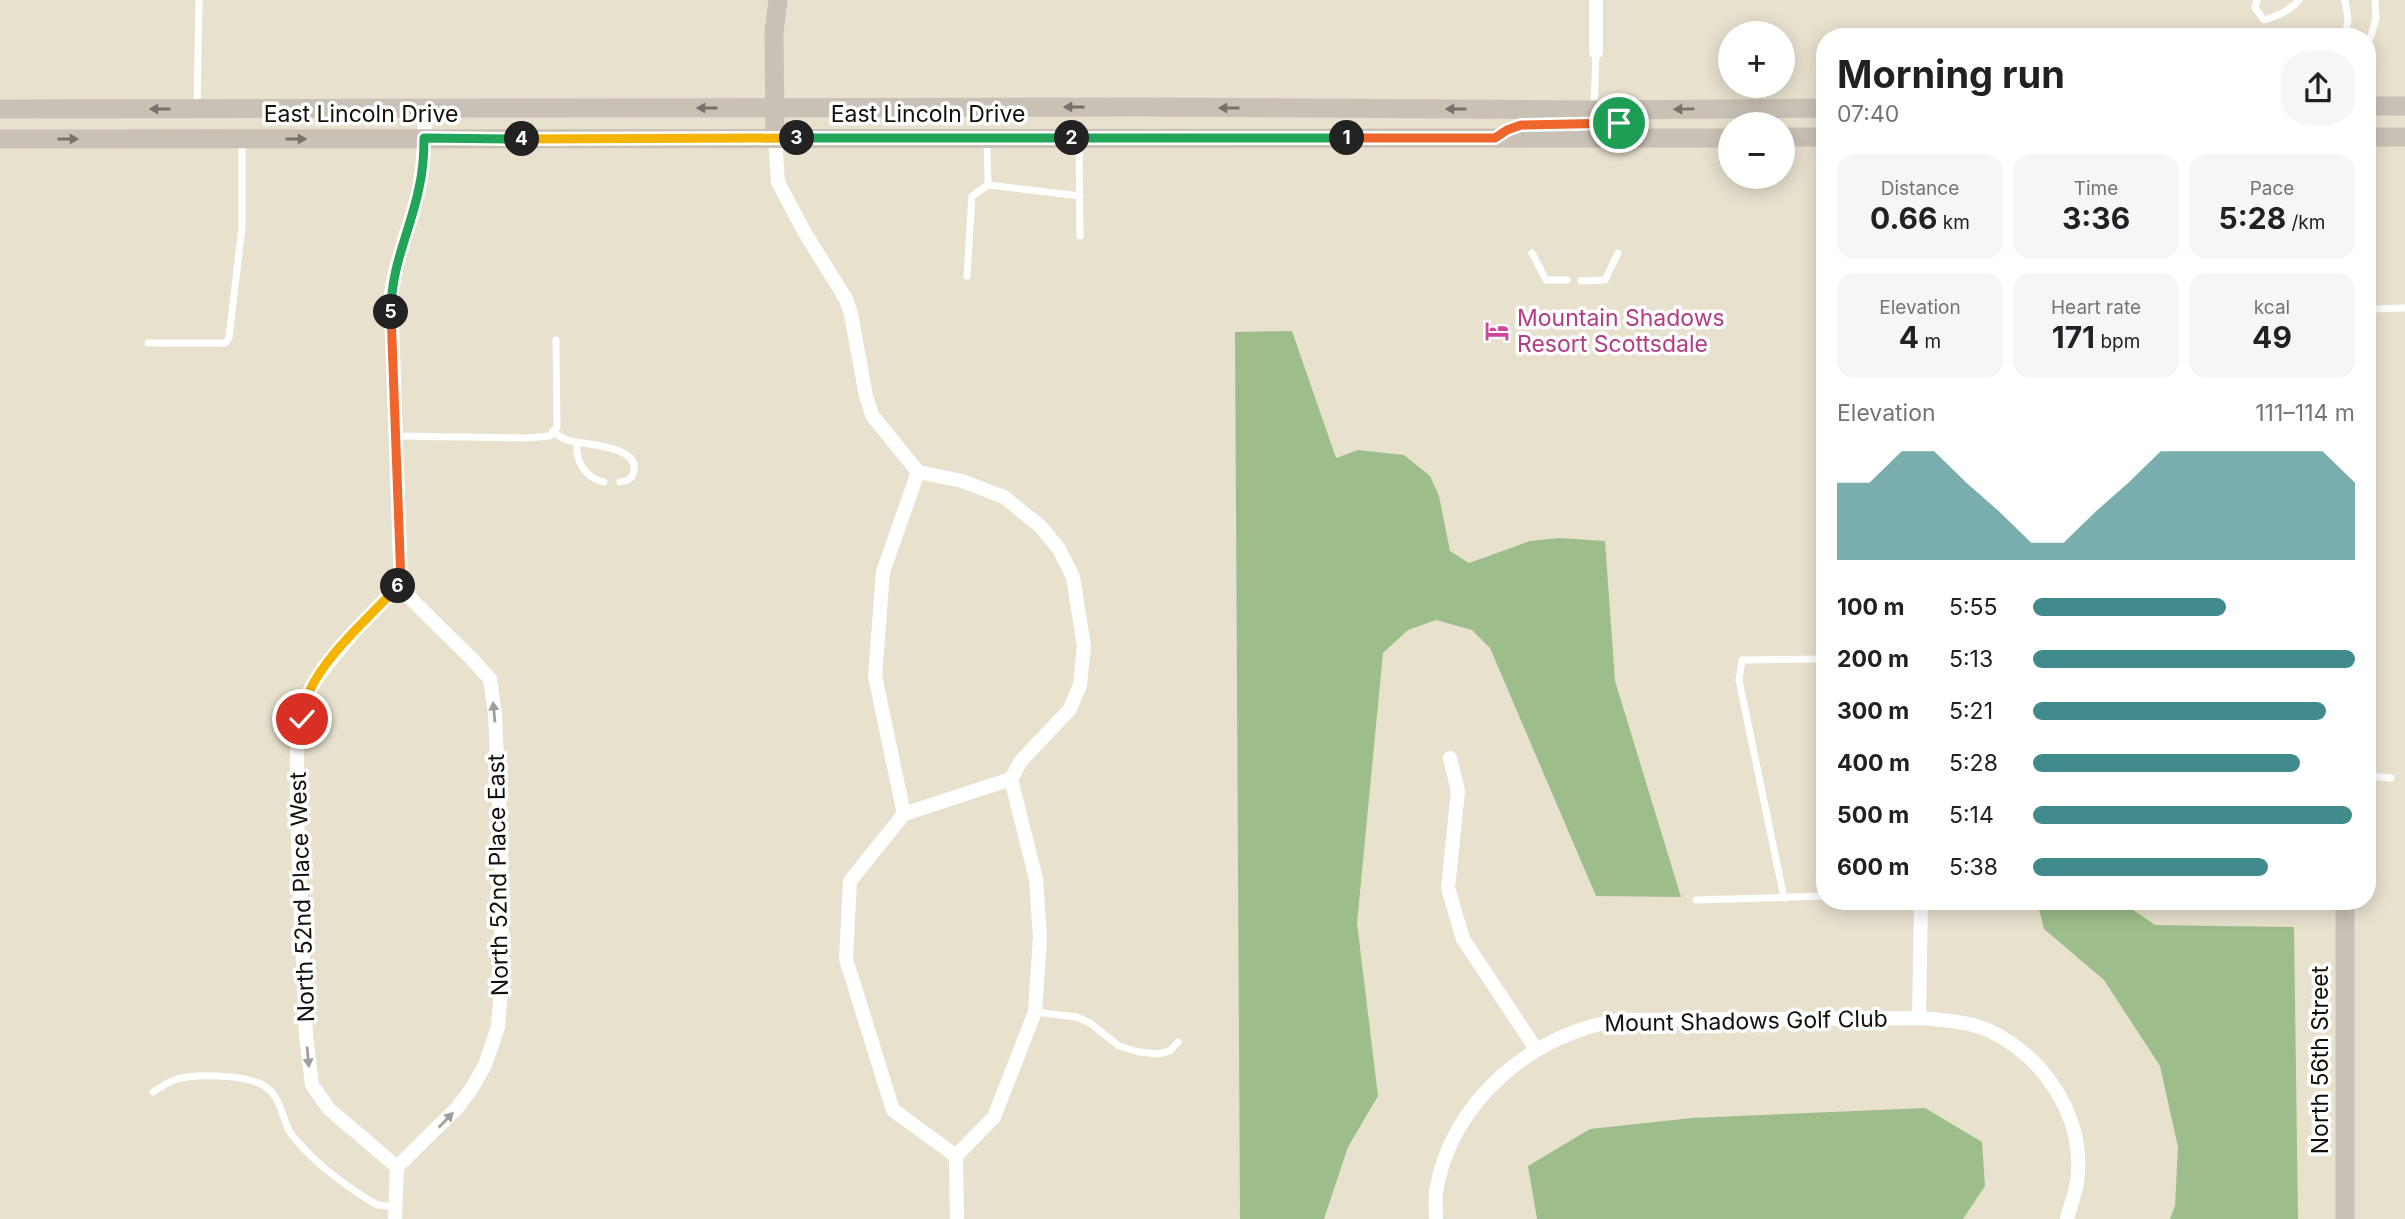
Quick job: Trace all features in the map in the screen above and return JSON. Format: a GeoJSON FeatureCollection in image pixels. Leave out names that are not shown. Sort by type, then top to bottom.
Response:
{"type":"FeatureCollection","features":[{"type":"Feature","properties":{"kind":"main road"},"geometry":{"type":"LineString","coordinates":[[775,138],[774,32],[778,0]]}},
{"type":"Feature","properties":{"kind":"main road"},"geometry":{"type":"LineString","coordinates":[[2376,106],[2405,106]]}},
{"type":"Feature","properties":{"kind":"main road"},"geometry":{"type":"LineString","coordinates":[[1142,107],[1142,138]]}},
{"type":"Feature","properties":{"kind":"main road","name":"East Lincoln Drive"},"geometry":{"type":"LineString","coordinates":[[0,108],[1816,108]]}},
{"type":"Feature","properties":{"kind":"main road"},"geometry":{"type":"LineString","coordinates":[[1495,138],[1521,125],[1619,123],[1642,110]]}},
{"type":"Feature","properties":{"kind":"main road"},"geometry":{"type":"LineString","coordinates":[[1795,138],[1816,137]]}},
{"type":"Feature","properties":{"kind":"main road"},"geometry":{"type":"LineString","coordinates":[[2376,137],[2405,137]]}},
{"type":"Feature","properties":{"kind":"main road","name":"East Lincoln Drive"},"geometry":{"type":"LineString","coordinates":[[0,139],[1718,138]]}},
{"type":"Feature","properties":{"kind":"main road","name":"North 56th Street"},"geometry":{"type":"LineString","coordinates":[[2344,1219],[2345,910]]}},
{"type":"Feature","properties":{"kind":"street"},"geometry":{"type":"LineString","coordinates":[[1596,0],[1596,52]]}},
{"type":"Feature","properties":{"kind":"street"},"geometry":{"type":"LineString","coordinates":[[401,583],[391,293],[395,265],[419,190],[423,165],[425,108]]}},
{"type":"Feature","properties":{"kind":"street"},"geometry":{"type":"LineString","coordinates":[[775,138],[778,182],[849,306],[872,415],[918,472],[962,481],[1004,497],[1059,549],[1073,577],[1084,646],[1080,685],[1070,709],[1021,761],[1012,779],[1037,879],[1040,937],[1035,1012],[994,1118],[956,1156],[957,1219]]}},
{"type":"Feature","properties":{"kind":"street"},"geometry":{"type":"LineString","coordinates":[[904,814],[875,676],[883,572],[918,472]]}},
{"type":"Feature","properties":{"kind":"street","name":"North 52nd Place East"},"geometry":{"type":"LineString","coordinates":[[397,1167],[457,1108],[485,1065],[498,1027],[502,976],[495,714],[490,679],[410,598],[401,583]]}},
{"type":"Feature","properties":{"kind":"street","name":"North 52nd Place West"},"geometry":{"type":"LineString","coordinates":[[397,1167],[329,1109],[312,1085],[306,1036],[297,751],[309,693],[319,675],[352,634],[401,583]]}},
{"type":"Feature","properties":{"kind":"street"},"geometry":{"type":"LineString","coordinates":[[1450,758],[1458,791],[1448,888],[1462,939],[1536,1049]]}},
{"type":"Feature","properties":{"kind":"street"},"geometry":{"type":"LineString","coordinates":[[956,1156],[892,1110],[846,959],[850,881],[904,814],[1012,779]]}},
{"type":"Feature","properties":{"kind":"street","name":"Mount Shadows Golf Club"},"geometry":{"type":"LineString","coordinates":[[1919,1018],[1921,910]]}},
{"type":"Feature","properties":{"kind":"street","name":"Mount Shadows Golf Club"},"geometry":{"type":"LineString","coordinates":[[1436,1219],[1436,1192],[1451,1145],[1466,1118],[1488,1090],[1514,1064],[1536,1049],[1575,1030],[1620,1020],[1919,1018],[1986,1029],[2019,1049],[2045,1075],[2066,1107],[2074,1127],[2078,1153],[2077,1184],[2067,1219]]}},
{"type":"Feature","properties":{"kind":"street"},"geometry":{"type":"LineString","coordinates":[[395,1213],[397,1167]]}},
{"type":"Feature","properties":{"kind":"lane"},"geometry":{"type":"LineString","coordinates":[[197,109],[199,0]]}},
{"type":"Feature","properties":{"kind":"lane"},"geometry":{"type":"LineString","coordinates":[[2257,0],[2255,8],[2264,20],[2276,17],[2299,0]]}},
{"type":"Feature","properties":{"kind":"lane"},"geometry":{"type":"LineString","coordinates":[[2344,0],[2348,19],[2346,28]]}},
{"type":"Feature","properties":{"kind":"lane"},"geometry":{"type":"LineString","coordinates":[[2373,28],[2376,18],[2375,0]]}},
{"type":"Feature","properties":{"kind":"lane"},"geometry":{"type":"LineString","coordinates":[[1594,110],[1596,52]]}},
{"type":"Feature","properties":{"kind":"lane"},"geometry":{"type":"LineString","coordinates":[[987,138],[988,185]]}},
{"type":"Feature","properties":{"kind":"lane"},"geometry":{"type":"LineString","coordinates":[[1079,138],[1080,236]]}},
{"type":"Feature","properties":{"kind":"lane"},"geometry":{"type":"LineString","coordinates":[[148,344],[225,343],[229,338],[243,227],[242,139]]}},
{"type":"Feature","properties":{"kind":"lane"},"geometry":{"type":"LineString","coordinates":[[967,276],[972,196],[988,185],[1080,196]]}},
{"type":"Feature","properties":{"kind":"lane"},"geometry":{"type":"LineString","coordinates":[[1532,253],[1546,280],[1567,280]]}},
{"type":"Feature","properties":{"kind":"lane"},"geometry":{"type":"LineString","coordinates":[[1581,281],[1605,280],[1618,253]]}},
{"type":"Feature","properties":{"kind":"lane"},"geometry":{"type":"LineString","coordinates":[[2376,309],[2405,308]]}},
{"type":"Feature","properties":{"kind":"lane"},"geometry":{"type":"LineString","coordinates":[[396,436],[550,436],[556,427],[556,340]]}},
{"type":"Feature","properties":{"kind":"lane"},"geometry":{"type":"LineString","coordinates":[[553,431],[568,440],[616,449],[630,457],[634,466],[633,475],[620,482]]}},
{"type":"Feature","properties":{"kind":"lane"},"geometry":{"type":"LineString","coordinates":[[578,442],[577,455],[582,466],[592,478],[604,482]]}},
{"type":"Feature","properties":{"kind":"lane"},"geometry":{"type":"LineString","coordinates":[[1784,898],[1739,680],[1742,660],[1816,659]]}},
{"type":"Feature","properties":{"kind":"lane"},"geometry":{"type":"LineString","coordinates":[[2376,777],[2390,778]]}},
{"type":"Feature","properties":{"kind":"lane"},"geometry":{"type":"LineString","coordinates":[[1696,900],[1816,896]]}},
{"type":"Feature","properties":{"kind":"lane"},"geometry":{"type":"LineString","coordinates":[[1035,1012],[1077,1017],[1090,1023],[1119,1046],[1139,1052],[1158,1054],[1170,1051],[1178,1042]]}},
{"type":"Feature","properties":{"kind":"lane"},"geometry":{"type":"LineString","coordinates":[[153,1092],[178,1079],[240,1078],[256,1081],[274,1093],[292,1134],[322,1168],[370,1201],[395,1213]]}},
{"type":"Feature","properties":{"kind":"green space"},"geometry":{"type":"Polygon","coordinates":[[[1292,331],[1336,458],[1358,450],[1404,455],[1430,476],[1439,496],[1450,551],[1469,563],[1530,541],[1559,538],[1605,541],[1615,681],[1681,897],[1596,896],[1490,648],[1472,630],[1436,620],[1408,630],[1383,653],[1357,923],[1378,1096],[1348,1147],[1324,1219],[1240,1219],[1235,332],[1292,331]]]}},
{"type":"Feature","properties":{"kind":"green space"},"geometry":{"type":"Polygon","coordinates":[[[2039,910],[2133,910],[2155,925],[2294,927],[2298,1219],[2170,1219],[2175,1206],[2178,1147],[2160,1066],[2104,980],[2044,929],[2039,910]]]}},
{"type":"Feature","properties":{"kind":"green space"},"geometry":{"type":"Polygon","coordinates":[[[1925,1108],[1982,1142],[1985,1186],[1963,1219],[1537,1219],[1528,1166],[1590,1129],[1692,1118],[1925,1108]]]}},
{"type":"Feature","properties":{"kind":"place","name":"Mountain Shadows Resort Scottsdale"},"geometry":{"type":"Point","coordinates":[1497,331]}},
{"type":"Feature","properties":{"kind":"route"},"geometry":{"type":"LineString","coordinates":[[302,719],[309,693],[319,675],[352,634],[401,583],[391,293],[395,265],[419,190],[424,138],[1495,138],[1521,125],[1619,123]]}}]}
